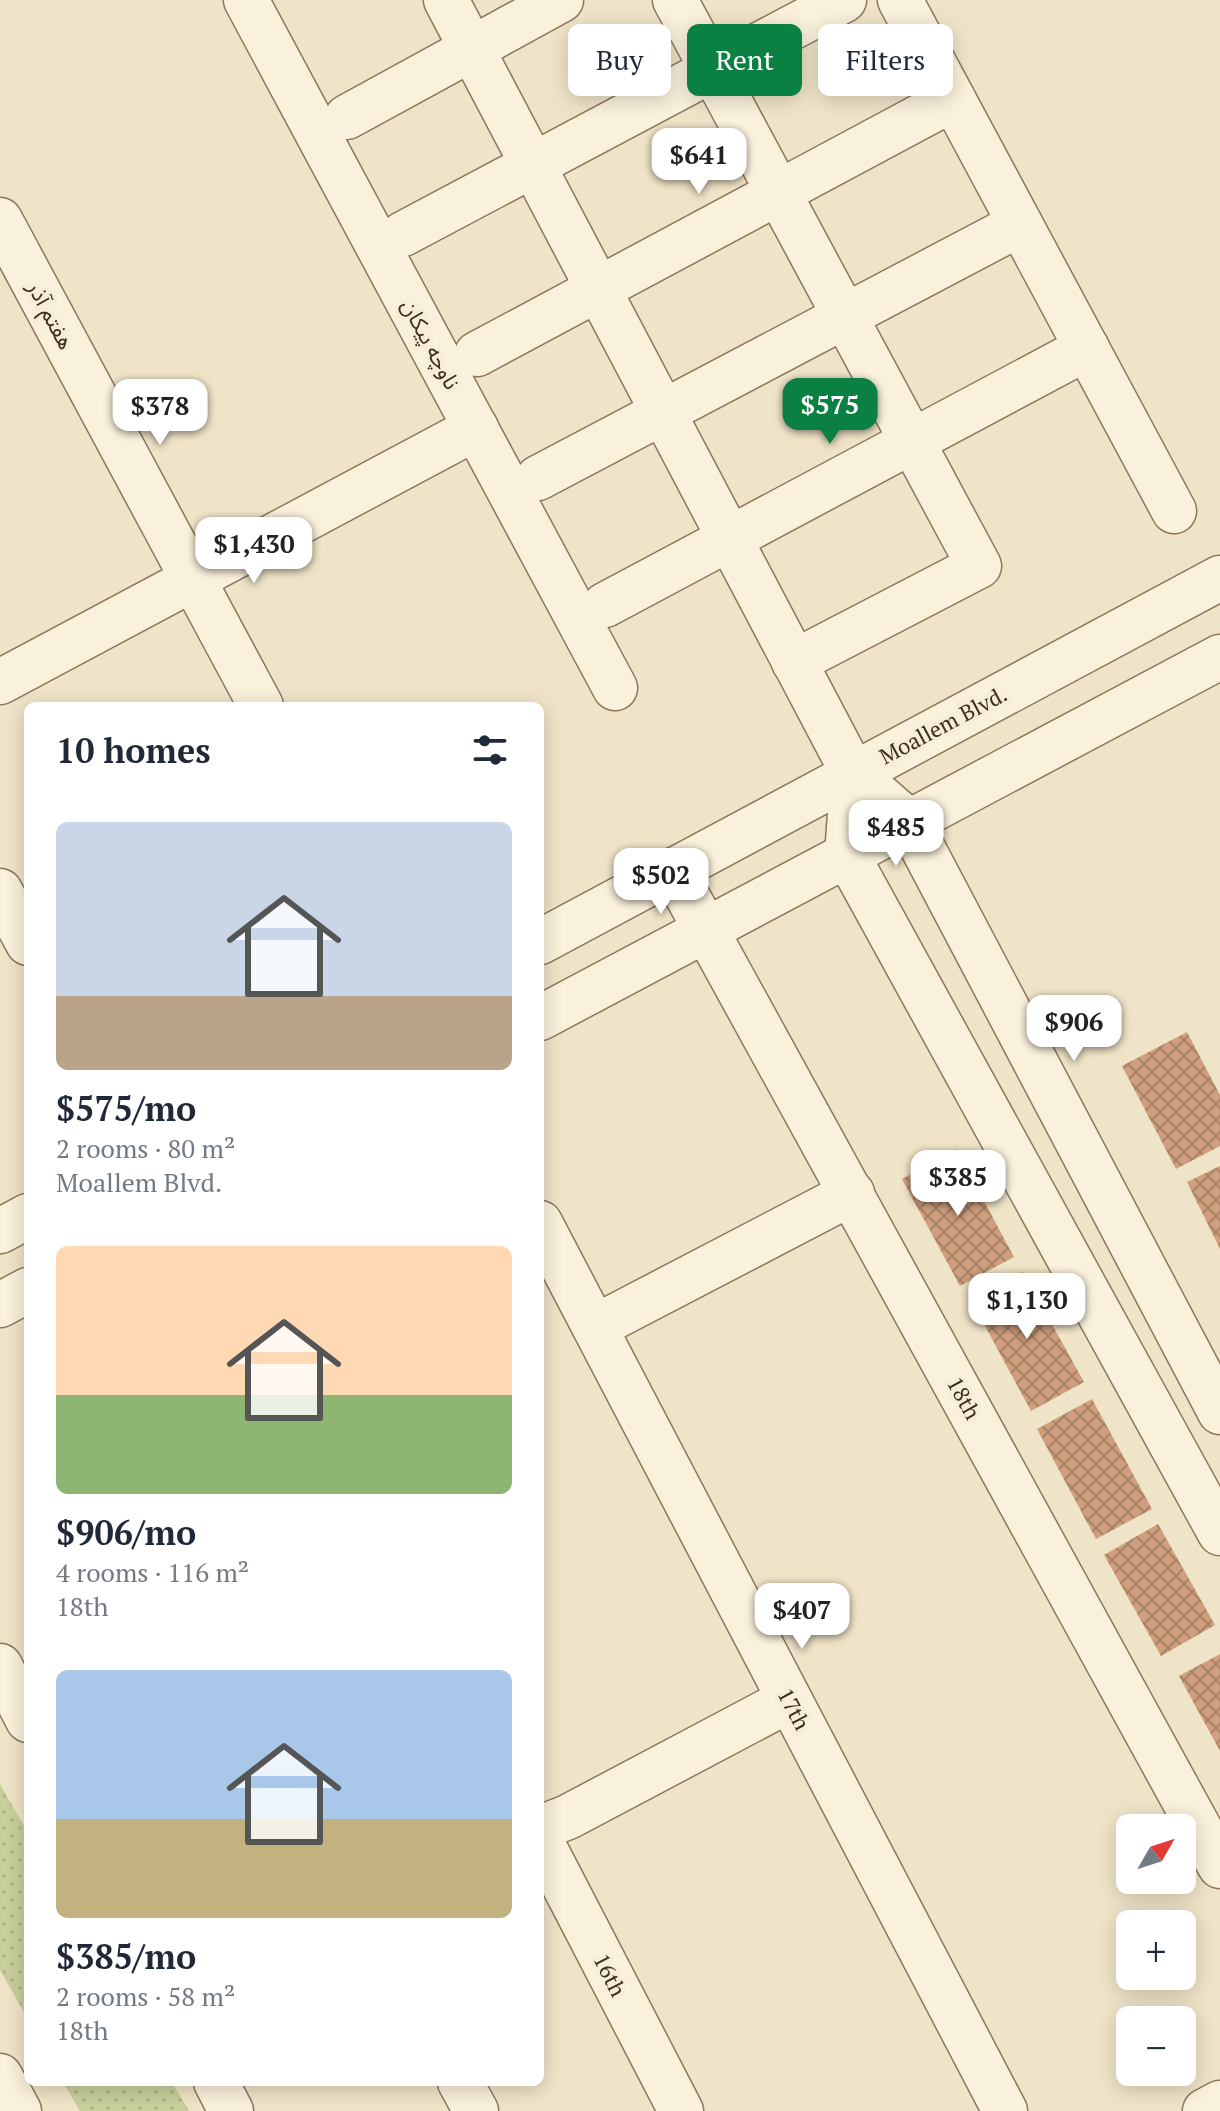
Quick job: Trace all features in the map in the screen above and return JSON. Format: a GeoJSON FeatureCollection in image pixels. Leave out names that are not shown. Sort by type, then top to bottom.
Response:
{"type":"FeatureCollection","features":[{"type":"Feature","properties":{"kind":"street","name":"ناوچه پیکان"},"geometry":{"type":"LineString","coordinates":[[246,0],[615,688]]}},
{"type":"Feature","properties":{"kind":"street"},"geometry":{"type":"LineString","coordinates":[[446,0],[853,773],[909,822],[1220,1412]]}},
{"type":"Feature","properties":{"kind":"street"},"geometry":{"type":"LineString","coordinates":[[347,117],[561,0]]}},
{"type":"Feature","properties":{"kind":"street"},"geometry":{"type":"LineString","coordinates":[[675,0],[688,24]]}},
{"type":"Feature","properties":{"kind":"street"},"geometry":{"type":"LineString","coordinates":[[799,24],[844,0]]}},
{"type":"Feature","properties":{"kind":"street"},"geometry":{"type":"LineString","coordinates":[[900,0],[1174,511]]}},
{"type":"Feature","properties":{"kind":"street"},"geometry":{"type":"LineString","coordinates":[[403,234],[687,84]]}},
{"type":"Feature","properties":{"kind":"street"},"geometry":{"type":"LineString","coordinates":[[727,96],[979,566],[794,662]]}},
{"type":"Feature","properties":{"kind":"street"},"geometry":{"type":"LineString","coordinates":[[477,354],[953,99]]}},
{"type":"Feature","properties":{"kind":"street"},"geometry":{"type":"LineString","coordinates":[[538,478],[1020,224]]}},
{"type":"Feature","properties":{"kind":"street","name":"هفتم آذر"},"geometry":{"type":"LineString","coordinates":[[6,245],[259,702]]}},
{"type":"Feature","properties":{"kind":"street"},"geometry":{"type":"LineString","coordinates":[[605,605],[1087,348]]}},
{"type":"Feature","properties":{"kind":"street"},"geometry":{"type":"LineString","coordinates":[[0,682],[476,428]]}},
{"type":"Feature","properties":{"kind":"street","name":"Moallem Blvd."},"geometry":{"type":"LineString","coordinates":[[544,940],[1220,578]]}},
{"type":"Feature","properties":{"kind":"street"},"geometry":{"type":"LineString","coordinates":[[544,1016],[1220,657]]}},
{"type":"Feature","properties":{"kind":"street"},"geometry":{"type":"LineString","coordinates":[[853,773],[847,855],[1219,1531]]}},
{"type":"Feature","properties":{"kind":"street","name":"18th"},"geometry":{"type":"LineString","coordinates":[[673,870],[1220,1866]]}},
{"type":"Feature","properties":{"kind":"street"},"geometry":{"type":"LineString","coordinates":[[0,891],[24,936]]}},
{"type":"Feature","properties":{"kind":"street"},"geometry":{"type":"LineString","coordinates":[[595,1327],[852,1193]]}},
{"type":"Feature","properties":{"kind":"street"},"geometry":{"type":"LineString","coordinates":[[0,1231],[24,1218]]}},
{"type":"Feature","properties":{"kind":"street","name":"17th"},"geometry":{"type":"LineString","coordinates":[[544,1231],[1005,2111]]}},
{"type":"Feature","properties":{"kind":"street"},"geometry":{"type":"LineString","coordinates":[[0,1305],[24,1292]]}},
{"type":"Feature","properties":{"kind":"street"},"geometry":{"type":"LineString","coordinates":[[0,1666],[24,1712]]}},
{"type":"Feature","properties":{"kind":"street"},"geometry":{"type":"LineString","coordinates":[[544,1826],[568,1817],[789,1700]]}},
{"type":"Feature","properties":{"kind":"street","name":"16th"},"geometry":{"type":"LineString","coordinates":[[544,1847],[681,2111]]}},
{"type":"Feature","properties":{"kind":"street"},"geometry":{"type":"LineString","coordinates":[[0,2076],[19,2111]]}},
{"type":"Feature","properties":{"kind":"street"},"geometry":{"type":"LineString","coordinates":[[218,2086],[231,2111]]}},
{"type":"Feature","properties":{"kind":"street"},"geometry":{"type":"LineString","coordinates":[[462,2086],[476,2111]]}},
{"type":"Feature","properties":{"kind":"street"},"geometry":{"type":"LineString","coordinates":[[1205,2111],[1220,2103]]}},
{"type":"Feature","properties":{"kind":"green space"},"geometry":{"type":"Polygon","coordinates":[[[0,1784],[24,1826],[24,2012],[0,1970],[0,1784]]]}},
{"type":"Feature","properties":{"kind":"green space"},"geometry":{"type":"Polygon","coordinates":[[[65,2086],[174,2086],[189,2111],[80,2111],[65,2086]]]}},
{"type":"Feature","properties":{"kind":"building"},"geometry":{"type":"Polygon","coordinates":[[[1187,1032],[1220,1095],[1220,1146],[1176,1169],[1122,1066],[1187,1032]]]}},
{"type":"Feature","properties":{"kind":"building"},"geometry":{"type":"Polygon","coordinates":[[[956,1149],[1014,1257],[960,1286],[902,1179],[956,1149]]]}},
{"type":"Feature","properties":{"kind":"building"},"geometry":{"type":"Polygon","coordinates":[[[1220,1166],[1220,1249],[1187,1182],[1220,1166]]]}},
{"type":"Feature","properties":{"kind":"building"},"geometry":{"type":"Polygon","coordinates":[[[1023,1272],[1084,1382],[1031,1411],[971,1300],[1023,1272]]]}},
{"type":"Feature","properties":{"kind":"building"},"geometry":{"type":"Polygon","coordinates":[[[1092,1399],[1152,1509],[1096,1539],[1037,1429],[1092,1399]]]}},
{"type":"Feature","properties":{"kind":"building"},"geometry":{"type":"Polygon","coordinates":[[[1158,1524],[1215,1625],[1161,1656],[1104,1555],[1158,1524]]]}},
{"type":"Feature","properties":{"kind":"building"},"geometry":{"type":"Polygon","coordinates":[[[1220,1654],[1220,1751],[1179,1676],[1220,1654]]]}}]}
